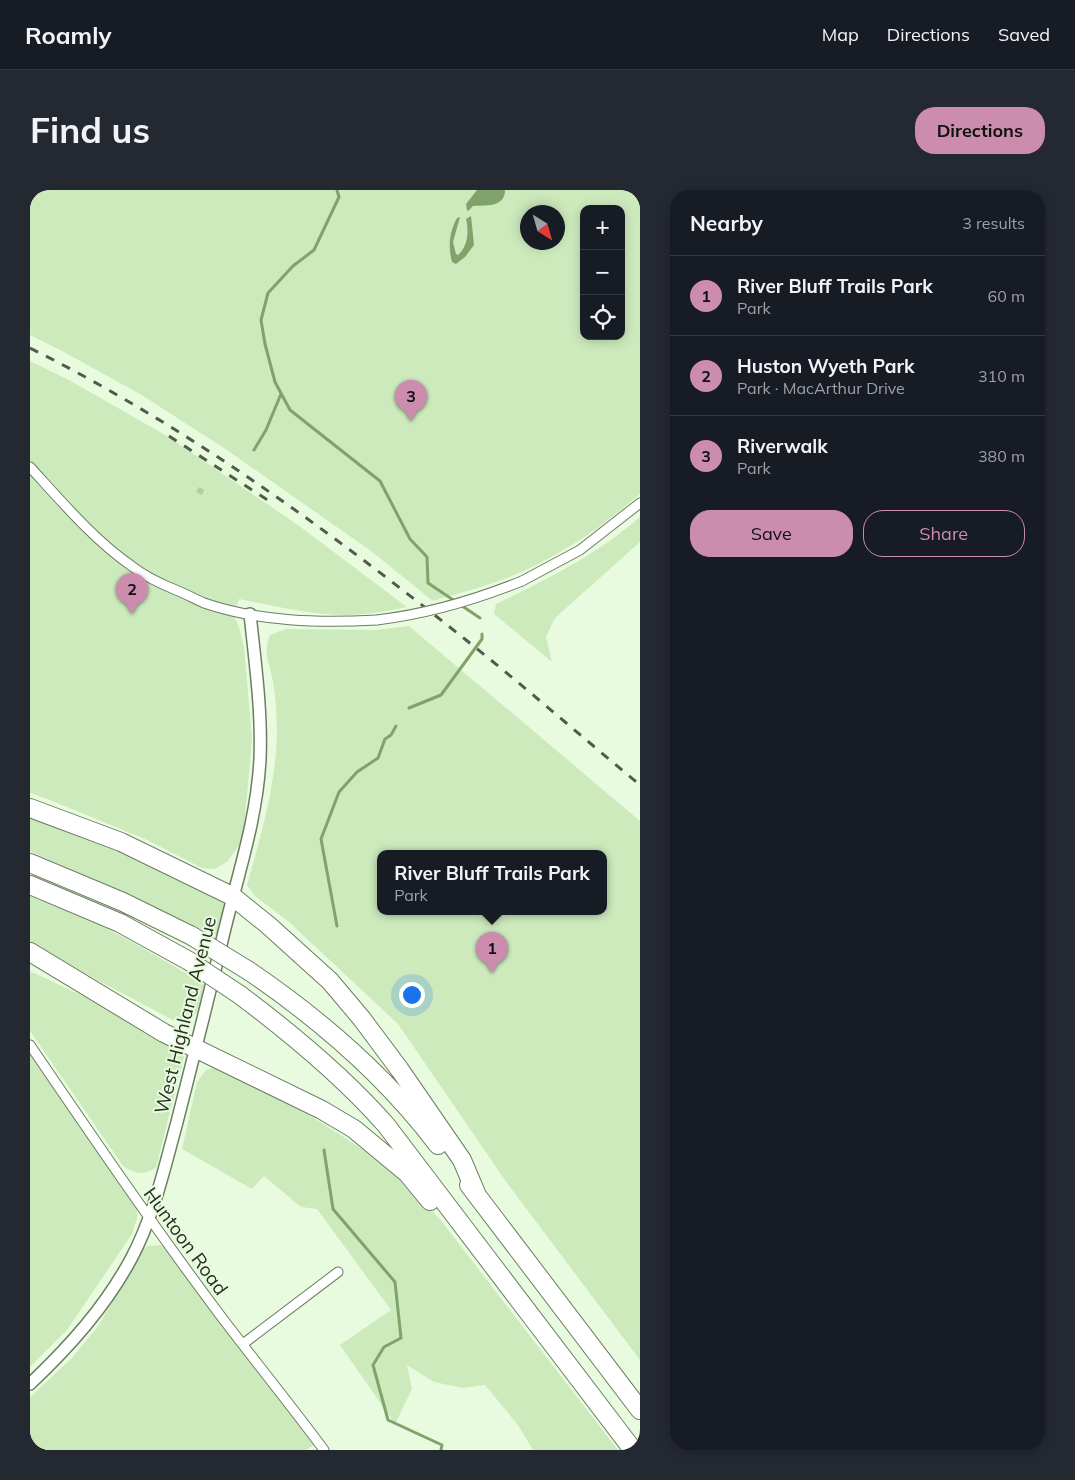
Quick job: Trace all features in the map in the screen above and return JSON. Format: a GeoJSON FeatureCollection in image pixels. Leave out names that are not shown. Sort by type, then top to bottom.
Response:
{"type":"FeatureCollection","features":[{"type":"Feature","properties":{"kind":"highway"},"geometry":{"type":"LineString","coordinates":[[30,808],[121,842],[232,896],[268,925],[330,981],[362,1019],[462,1160],[476,1193]]}},
{"type":"Feature","properties":{"kind":"highway"},"geometry":{"type":"LineString","coordinates":[[30,863],[123,902],[192,936],[249,972],[306,1012],[344,1043],[378,1075],[426,1128],[640,1410]]}},
{"type":"Feature","properties":{"kind":"highway"},"geometry":{"type":"LineString","coordinates":[[30,885],[120,923],[189,961],[240,995],[292,1034],[362,1097],[409,1154],[633,1450]]}},
{"type":"Feature","properties":{"kind":"highway"},"geometry":{"type":"LineString","coordinates":[[30,952],[164,1033],[298,1097],[354,1129],[407,1173],[452,1226],[482,1252]]}},
{"type":"Feature","properties":{"kind":"street"},"geometry":{"type":"LineString","coordinates":[[30,466],[90,532],[132,567],[153,580],[204,603],[279,619],[377,620],[405,616],[462,603],[522,581],[580,550],[640,503]]}},
{"type":"Feature","properties":{"kind":"street","name":"West Highland Avenue"},"geometry":{"type":"LineString","coordinates":[[30,1384],[85,1328],[110,1295],[132,1257],[155,1205],[196,1049],[251,823],[260,761],[260,726],[250,614]]}},
{"type":"Feature","properties":{"kind":"street","name":"Huntoon Road"},"geometry":{"type":"LineString","coordinates":[[30,1045],[149,1218],[324,1450]]}},
{"type":"Feature","properties":{"kind":"street"},"geometry":{"type":"LineString","coordinates":[[243,1344],[338,1272]]}},
{"type":"Feature","properties":{"kind":"shaded area"},"geometry":{"type":"Polygon","coordinates":[[[30,190],[640,190],[640,494],[584,538],[553,556],[500,581],[433,601],[371,551],[224,448],[140,394],[30,335],[30,190]]]}},
{"type":"Feature","properties":{"kind":"shaded area"},"geometry":{"type":"Polygon","coordinates":[[[477,190],[505,190],[502,200],[498,203],[473,206],[468,211],[466,204],[477,190]]]}},
{"type":"Feature","properties":{"kind":"shaded area"},"geometry":{"type":"Polygon","coordinates":[[[471,216],[474,245],[465,257],[456,264],[452,262],[450,250],[452,229],[457,218],[460,217],[453,242],[456,254],[458,255],[464,248],[467,238],[466,219],[471,216]]]}},
{"type":"Feature","properties":{"kind":"shaded area"},"geometry":{"type":"Polygon","coordinates":[[[30,361],[69,380],[167,436],[298,525],[407,607],[361,614],[333,615],[292,610],[239,599],[234,616],[244,647],[252,739],[244,829],[238,847],[227,862],[214,869],[202,868],[147,840],[30,793],[30,361]]]}},
{"type":"Feature","properties":{"kind":"shaded area"},"geometry":{"type":"Polygon","coordinates":[[[640,517],[640,542],[555,618],[546,637],[552,662],[494,614],[496,604],[552,576],[589,554],[607,543],[640,517]]]}},
{"type":"Feature","properties":{"kind":"shaded area"},"geometry":{"type":"Polygon","coordinates":[[[409,626],[640,821],[640,1360],[507,1183],[398,1024],[289,922],[255,896],[247,885],[266,811],[276,755],[276,702],[272,675],[267,659],[267,649],[270,635],[286,629],[376,630],[409,626]]]}},
{"type":"Feature","properties":{"kind":"shaded area"},"geometry":{"type":"Polygon","coordinates":[[[30,806],[227,902],[217,936],[30,851],[30,806]]]}},
{"type":"Feature","properties":{"kind":"shaded area"},"geometry":{"type":"Polygon","coordinates":[[[30,893],[119,935],[205,985],[200,1006],[194,1016],[189,1019],[173,1020],[61,961],[30,942],[30,893]]]}},
{"type":"Feature","properties":{"kind":"shaded area"},"geometry":{"type":"Polygon","coordinates":[[[30,971],[142,1024],[183,1047],[184,1056],[156,1168],[139,1173],[123,1166],[30,1031],[30,971]]]}},
{"type":"Feature","properties":{"kind":"shaded area"},"geometry":{"type":"Polygon","coordinates":[[[30,1053],[137,1206],[137,1218],[132,1234],[67,1330],[30,1367],[30,1053]]]}},
{"type":"Feature","properties":{"kind":"shaded area"},"geometry":{"type":"Polygon","coordinates":[[[219,1066],[235,1070],[362,1149],[411,1191],[439,1218],[618,1450],[533,1450],[518,1425],[485,1385],[463,1388],[434,1382],[407,1365],[412,1389],[395,1424],[340,1345],[391,1310],[317,1209],[301,1207],[264,1176],[252,1189],[182,1149],[197,1082],[206,1070],[219,1066]]]}},
{"type":"Feature","properties":{"kind":"shaded area"},"geometry":{"type":"Polygon","coordinates":[[[161,1245],[171,1250],[318,1442],[306,1450],[30,1450],[30,1397],[71,1359],[99,1325],[137,1253],[148,1246],[161,1245]]]}},
{"type":"Feature","properties":{"kind":"building"},"geometry":{"type":"Polygon","coordinates":[[[199,487],[204,490],[202,495],[196,492],[199,487]]]}},
{"type":"Feature","properties":{"kind":"waterway"},"geometry":{"type":"LineString","coordinates":[[337,190],[339,197],[314,250],[293,266],[268,293],[261,320],[275,382],[290,410],[380,481],[410,539],[427,557],[428,583],[480,618]]}},
{"type":"Feature","properties":{"kind":"waterway"},"geometry":{"type":"LineString","coordinates":[[254,450],[266,430],[281,394]]}},
{"type":"Feature","properties":{"kind":"waterway"},"geometry":{"type":"LineString","coordinates":[[409,708],[441,695],[482,639],[482,634]]}},
{"type":"Feature","properties":{"kind":"waterway"},"geometry":{"type":"LineString","coordinates":[[337,926],[321,839],[339,792],[357,772],[378,758],[385,739],[391,735],[396,726]]}},
{"type":"Feature","properties":{"kind":"waterway"},"geometry":{"type":"LineString","coordinates":[[324,1150],[333,1209],[395,1282],[401,1338],[384,1347],[373,1365],[388,1420],[442,1445],[441,1450]]}},
{"type":"Feature","properties":{"kind":"railway"},"geometry":{"type":"LineString","coordinates":[[30,348],[88,378],[145,411],[256,482],[415,599],[640,785]]}},
{"type":"Feature","properties":{"kind":"railway"},"geometry":{"type":"LineString","coordinates":[[169,436],[269,501]]}},
{"type":"Feature","properties":{"kind":"place","name":"Riverwalk"},"geometry":{"type":"Point","coordinates":[411,421]}},
{"type":"Feature","properties":{"kind":"place","name":"Huston Wyeth Park"},"geometry":{"type":"Point","coordinates":[132,614]}},
{"type":"Feature","properties":{"kind":"place","name":"River Bluff Trails Park"},"geometry":{"type":"Point","coordinates":[492,973]}}]}
